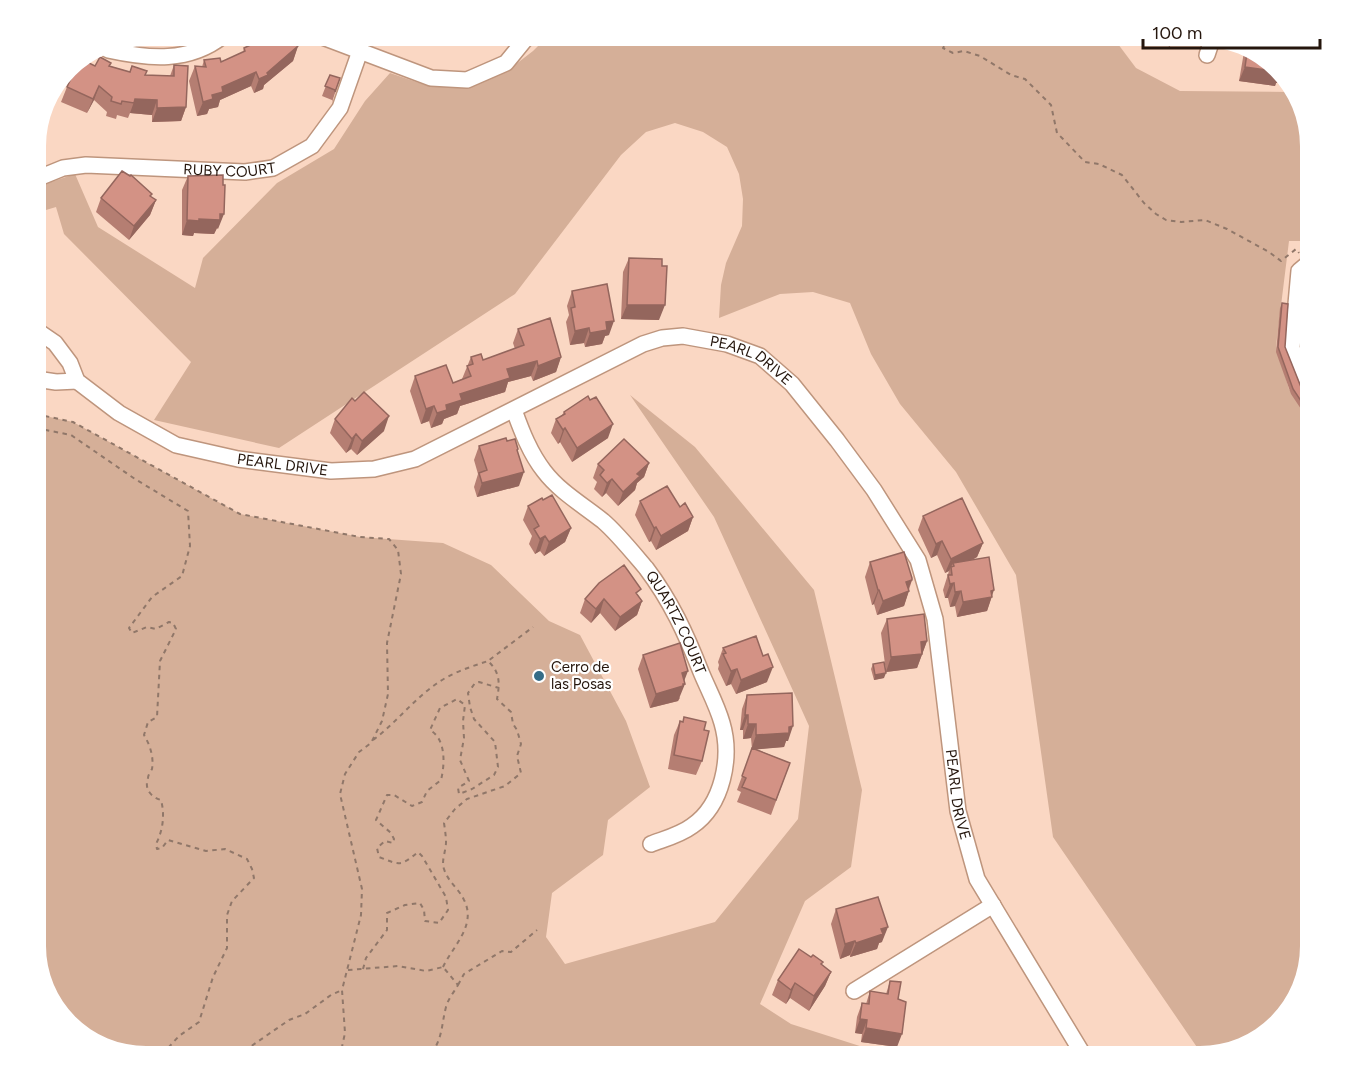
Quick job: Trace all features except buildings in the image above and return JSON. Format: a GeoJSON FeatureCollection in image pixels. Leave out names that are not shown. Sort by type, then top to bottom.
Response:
{"type":"FeatureCollection","features":[{"type":"Feature","properties":{"kind":"street"},"geometry":{"type":"LineString","coordinates":[[115,52],[141,58],[180,57],[207,46]]}},
{"type":"Feature","properties":{"kind":"street"},"geometry":{"type":"LineString","coordinates":[[347,46],[431,78],[467,80],[506,63],[520,46]]}},
{"type":"Feature","properties":{"kind":"street","name":"RUBY COURT"},"geometry":{"type":"LineString","coordinates":[[47,175],[63,168],[86,165],[245,172],[273,168],[312,146],[340,108],[360,51]]}},
{"type":"Feature","properties":{"kind":"street"},"geometry":{"type":"LineString","coordinates":[[1300,270],[1292,348],[1300,369]]}},
{"type":"Feature","properties":{"kind":"street","name":"PEARL DRIVE"},"geometry":{"type":"LineString","coordinates":[[47,338],[55,343],[70,363],[76,381],[119,413],[176,445],[238,459],[331,471],[374,469],[416,459],[636,348],[662,338],[684,336],[727,344],[760,356],[792,384],[874,490],[918,560],[935,619],[958,811],[977,879],[1078,1046]]}},
{"type":"Feature","properties":{"kind":"street"},"geometry":{"type":"LineString","coordinates":[[47,381],[76,381]]}},
{"type":"Feature","properties":{"kind":"street","name":"QUARTZ COURT"},"geometry":{"type":"LineString","coordinates":[[514,411],[525,441],[544,471],[569,496],[605,522],[645,568],[680,621],[722,723],[726,748],[724,772],[717,795],[702,818],[692,826],[651,844]]}},
{"type":"Feature","properties":{"kind":"street"},"geometry":{"type":"LineString","coordinates":[[854,991],[993,904]]}},
{"type":"Feature","properties":{"kind":"path"},"geometry":{"type":"LineString","coordinates":[[944,46],[943,48],[953,53],[964,51],[980,56],[1011,75],[1025,80],[1051,105],[1057,133],[1085,162],[1099,164],[1122,175],[1144,203],[1166,220],[1181,222],[1205,220],[1227,229],[1281,261],[1296,249]]}},
{"type":"Feature","properties":{"kind":"path"},"geometry":{"type":"LineString","coordinates":[[47,416],[73,422],[240,514],[360,537],[389,539],[398,550],[400,574],[387,644],[388,694],[382,721],[372,740]]}},
{"type":"Feature","properties":{"kind":"path"},"geometry":{"type":"LineString","coordinates":[[47,430],[71,435],[188,511],[190,546],[182,576],[152,597],[129,628],[132,633],[147,627],[156,629],[169,622],[173,623],[176,629],[160,661],[157,717],[148,722],[144,735],[150,746],[152,769],[147,779],[147,789],[153,797],[161,800],[164,811],[156,844],[157,849],[162,848],[168,840],[206,851],[225,849],[247,859],[254,878],[232,902],[227,915],[227,948],[213,977],[199,1022],[179,1036],[170,1046]]}},
{"type":"Feature","properties":{"kind":"path"},"geometry":{"type":"LineString","coordinates":[[342,1046],[345,1033],[342,990],[361,915],[362,889],[340,794],[345,774],[358,752],[392,725],[437,683],[488,661],[533,627]]}},
{"type":"Feature","properties":{"kind":"path"},"geometry":{"type":"LineString","coordinates":[[348,970],[398,966],[426,971],[443,967],[464,934],[469,920],[464,900],[443,868],[446,844],[444,824],[455,809],[467,799],[505,786],[521,773],[517,756],[521,744],[517,730],[513,724],[511,712],[497,699],[499,688],[496,669],[488,661]]}},
{"type":"Feature","properties":{"kind":"path"},"geometry":{"type":"LineString","coordinates":[[363,969],[366,958],[387,930],[387,913],[405,905],[420,903],[424,910],[425,921],[439,923],[448,910],[446,897],[418,852],[404,864],[398,865],[379,857],[377,848],[380,844],[385,841],[393,843],[394,839],[392,833],[376,820],[387,795],[394,795],[412,806],[422,802],[427,791],[441,780],[442,745],[435,732],[430,730],[440,708],[457,699],[465,705],[464,738],[460,760],[469,781],[458,788],[459,794],[472,789],[494,775],[498,767],[495,742],[474,719],[468,693],[475,683],[479,682],[499,688]]}},
{"type":"Feature","properties":{"kind":"path"},"geometry":{"type":"LineString","coordinates":[[438,1046],[445,1020],[446,1005],[464,974],[502,951],[511,952],[537,930]]}},
{"type":"Feature","properties":{"kind":"path"},"geometry":{"type":"LineString","coordinates":[[443,967],[458,986]]}},
{"type":"Feature","properties":{"kind":"path"},"geometry":{"type":"LineString","coordinates":[[251,1046],[289,1020],[305,1014],[342,990]]}},
{"type":"Feature","properties":{"kind":"shaded area"},"geometry":{"type":"Polygon","coordinates":[[[538,46],[1120,46],[1136,68],[1180,91],[1285,92],[1299,127],[1300,146],[1300,241],[1289,241],[1276,346],[1289,389],[1300,404],[1300,959],[1287,996],[1276,1011],[1256,1029],[1220,1044],[1196,1046],[1053,837],[1016,575],[956,472],[900,404],[871,354],[850,303],[813,292],[780,294],[719,318],[721,285],[726,263],[742,226],[743,199],[739,174],[727,147],[703,132],[675,123],[646,132],[621,155],[515,294],[279,448],[154,420],[191,362],[64,234],[56,207],[47,210],[47,183],[75,174],[98,227],[195,288],[203,258],[277,183],[334,149],[365,101],[390,73],[431,87],[471,86],[507,71],[538,46]]]}},
{"type":"Feature","properties":{"kind":"shaded area"},"geometry":{"type":"Polygon","coordinates":[[[630,395],[695,447],[814,590],[862,790],[851,867],[805,901],[760,1004],[791,1024],[860,1046],[146,1046],[114,1040],[96,1032],[81,1021],[67,1006],[57,990],[50,971],[47,952],[47,416],[73,422],[240,514],[360,537],[443,543],[491,565],[549,621],[580,635],[626,721],[650,787],[608,820],[603,855],[552,893],[546,937],[565,964],[715,922],[798,819],[809,726],[714,517],[630,395]]]}},
{"type":"Feature","properties":{"kind":"place","name":"Cerro de las Posas"},"geometry":{"type":"Point","coordinates":[539,676]}}]}
